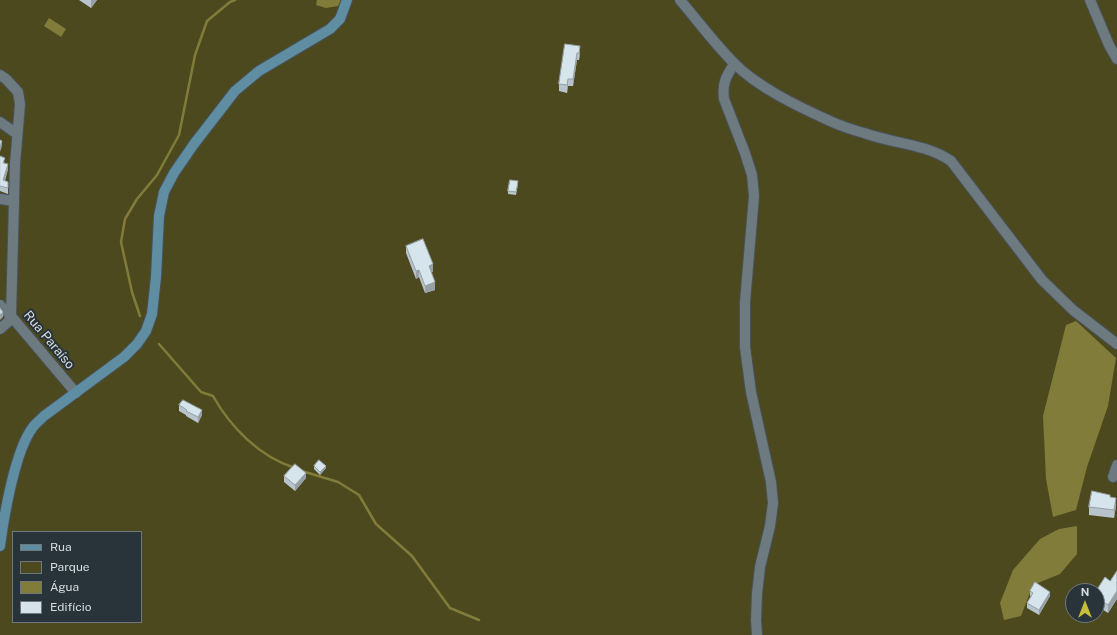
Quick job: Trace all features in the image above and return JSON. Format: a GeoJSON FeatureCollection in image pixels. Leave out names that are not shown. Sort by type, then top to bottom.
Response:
{"type":"FeatureCollection","features":[{"type":"Feature","properties":{"kind":"main road"},"geometry":{"type":"LineString","coordinates":[[0,546],[14,477],[26,440],[33,427],[44,416],[124,357],[138,344],[146,331],[152,314],[156,277],[159,216],[164,192],[174,173],[194,144],[235,91],[259,71],[330,30],[340,19],[347,0]]}},
{"type":"Feature","properties":{"kind":"street"},"geometry":{"type":"LineString","coordinates":[[680,0],[734,64],[774,93],[831,122],[874,137],[925,148],[939,153],[951,161],[1042,280],[1073,310],[1117,344]]}},
{"type":"Feature","properties":{"kind":"street"},"geometry":{"type":"LineString","coordinates":[[1090,0],[1117,60]]}},
{"type":"Feature","properties":{"kind":"street"},"geometry":{"type":"LineString","coordinates":[[734,64],[724,82],[724,100],[752,175],[754,196],[745,302],[745,347],[751,392],[771,482],[773,503],[770,526],[760,567],[756,594],[757,635]]}},
{"type":"Feature","properties":{"kind":"street"},"geometry":{"type":"LineString","coordinates":[[0,75],[6,79],[18,92],[20,104],[14,201],[11,316],[8,322],[0,329]]}},
{"type":"Feature","properties":{"kind":"street"},"geometry":{"type":"LineString","coordinates":[[0,122],[17,134]]}},
{"type":"Feature","properties":{"kind":"street"},"geometry":{"type":"LineString","coordinates":[[0,199],[14,201]]}},
{"type":"Feature","properties":{"kind":"street","name":"Rua Paraíso"},"geometry":{"type":"LineString","coordinates":[[0,305],[76,393]]}},
{"type":"Feature","properties":{"kind":"street"},"geometry":{"type":"LineString","coordinates":[[1113,477],[1117,464]]}},
{"type":"Feature","properties":{"kind":"green space"},"geometry":{"type":"Polygon","coordinates":[[[0,0],[1117,0],[1117,635],[0,635],[0,0]]]}},
{"type":"Feature","properties":{"kind":"water"},"geometry":{"type":"Polygon","coordinates":[[[317,0],[341,0],[338,6],[326,8],[316,5],[317,0]]]}},
{"type":"Feature","properties":{"kind":"water"},"geometry":{"type":"Polygon","coordinates":[[[49,18],[66,29],[61,37],[44,26],[49,18]]]}},
{"type":"Feature","properties":{"kind":"water"},"geometry":{"type":"Polygon","coordinates":[[[1076,321],[1116,358],[1108,406],[1087,467],[1076,510],[1053,517],[1046,479],[1043,416],[1066,325],[1076,321]]]}},
{"type":"Feature","properties":{"kind":"water"},"geometry":{"type":"Polygon","coordinates":[[[1077,526],[1077,554],[1060,574],[1033,585],[1021,616],[1004,620],[1000,603],[1013,570],[1040,539],[1059,529],[1077,526]]]}},
{"type":"Feature","properties":{"kind":"building"},"geometry":{"type":"Polygon","coordinates":[[[565,44],[580,46],[579,53],[577,53],[573,79],[568,79],[567,85],[559,84],[565,44]]]}},
{"type":"Feature","properties":{"kind":"building"},"geometry":{"type":"Polygon","coordinates":[[[0,156],[5,158],[3,163],[8,164],[3,180],[8,182],[8,188],[0,186],[0,156]]]}},
{"type":"Feature","properties":{"kind":"building"},"geometry":{"type":"Polygon","coordinates":[[[510,180],[518,181],[516,192],[508,191],[510,180]]]}},
{"type":"Feature","properties":{"kind":"building"},"geometry":{"type":"Polygon","coordinates":[[[423,239],[433,264],[429,266],[435,282],[425,286],[419,270],[416,271],[406,246],[423,239]]]}},
{"type":"Feature","properties":{"kind":"building"},"geometry":{"type":"Polygon","coordinates":[[[0,308],[3,312],[0,315],[0,308]]]}},
{"type":"Feature","properties":{"kind":"building"},"geometry":{"type":"Polygon","coordinates":[[[183,400],[202,410],[198,417],[186,411],[187,410],[179,405],[183,400]]]}},
{"type":"Feature","properties":{"kind":"building"},"geometry":{"type":"Polygon","coordinates":[[[319,460],[326,466],[320,472],[314,466],[319,460]]]}},
{"type":"Feature","properties":{"kind":"building"},"geometry":{"type":"Polygon","coordinates":[[[295,464],[306,473],[295,485],[284,476],[295,464]]]}},
{"type":"Feature","properties":{"kind":"building"},"geometry":{"type":"Polygon","coordinates":[[[1092,491],[1116,498],[1114,510],[1089,507],[1092,491]]]}},
{"type":"Feature","properties":{"kind":"building"},"geometry":{"type":"Polygon","coordinates":[[[1117,571],[1117,591],[1108,605],[1105,603],[1105,583],[1101,583],[1105,577],[1110,581],[1117,571]]]}},
{"type":"Feature","properties":{"kind":"building"},"geometry":{"type":"Polygon","coordinates":[[[1035,582],[1050,592],[1039,610],[1027,603],[1033,593],[1030,591],[1035,582]]]}},
{"type":"Feature","properties":{"kind":"waterway"},"geometry":{"type":"LineString","coordinates":[[140,316],[132,292],[121,242],[125,219],[137,199],[157,175],[179,135],[195,55],[207,21],[230,2],[235,0]]}},
{"type":"Feature","properties":{"kind":"waterway"},"geometry":{"type":"LineString","coordinates":[[159,344],[201,392],[213,396],[228,419],[248,440],[270,457],[295,468]]}},
{"type":"Feature","properties":{"kind":"waterway"},"geometry":{"type":"LineString","coordinates":[[302,471],[338,482],[359,495],[376,524],[412,556],[450,608],[479,620]]}}]}
